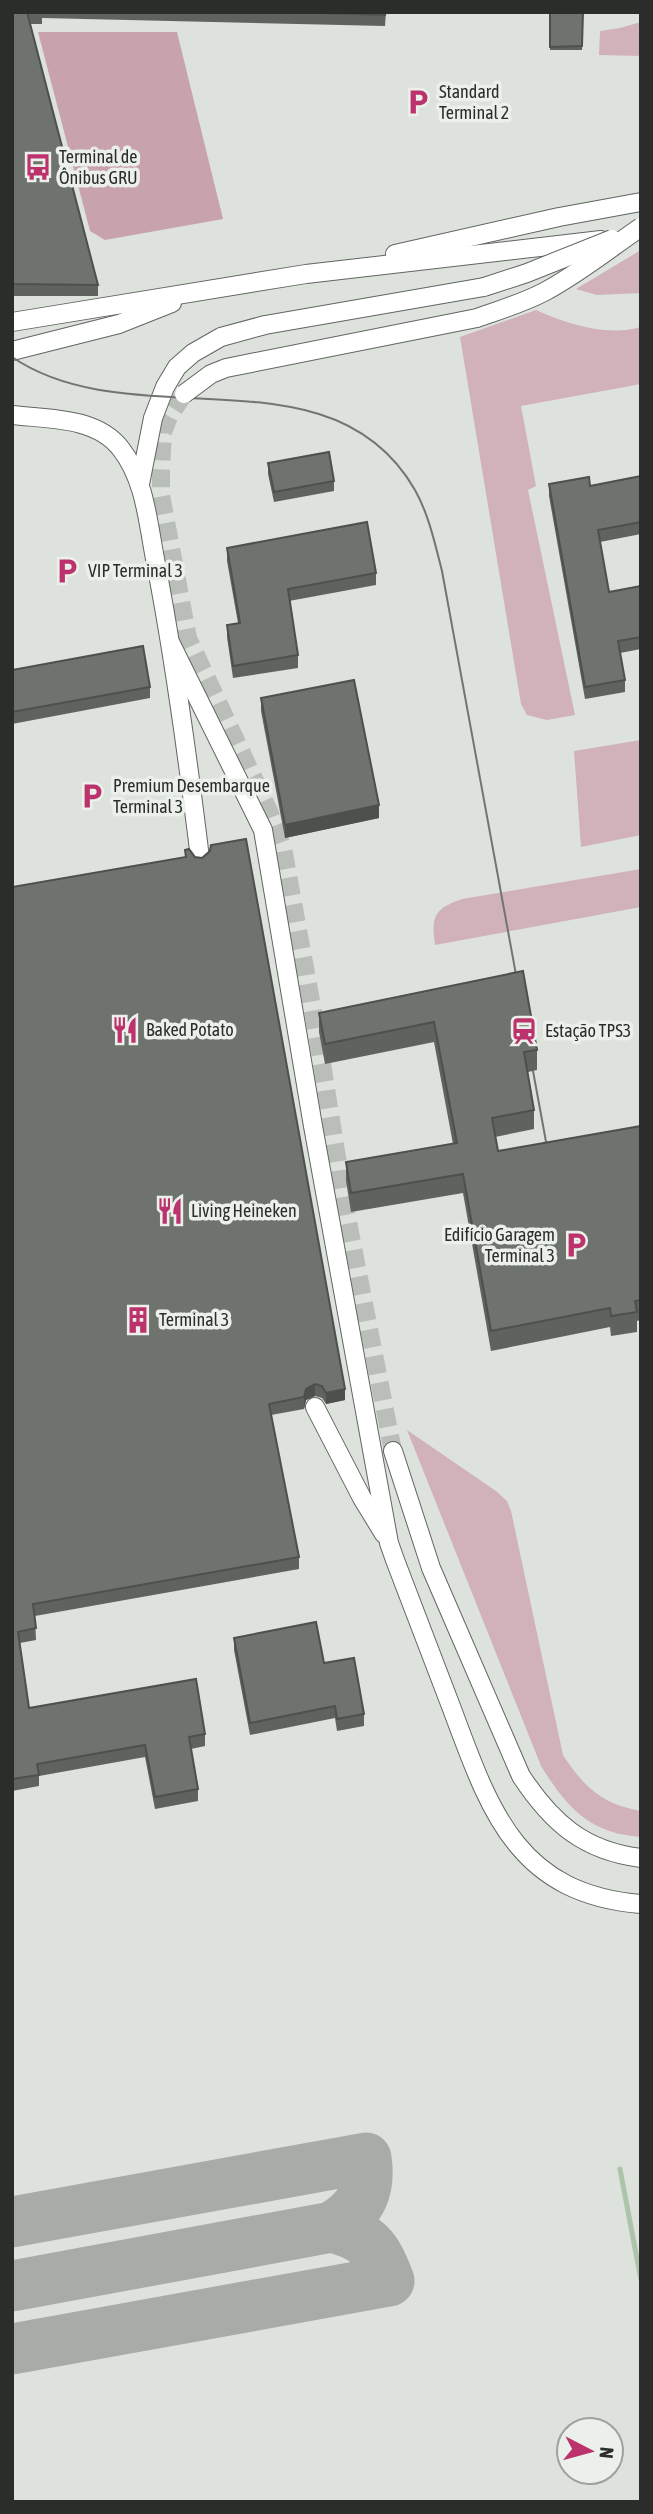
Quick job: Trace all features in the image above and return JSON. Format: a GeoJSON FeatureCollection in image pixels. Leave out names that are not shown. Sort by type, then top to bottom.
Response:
{"type":"FeatureCollection","features":[{"type":"Feature","properties":{"kind":"street"},"geometry":{"type":"LineString","coordinates":[[306,274],[559,217],[641,202]]}},
{"type":"Feature","properties":{"kind":"street"},"geometry":{"type":"LineString","coordinates":[[184,394],[211,374],[226,368],[477,318],[517,304],[544,292],[575,273],[641,227]]}},
{"type":"Feature","properties":{"kind":"street"},"geometry":{"type":"LineString","coordinates":[[140,484],[153,418],[165,387],[177,367],[221,337],[265,325],[484,287],[527,273],[641,227]]}},
{"type":"Feature","properties":{"kind":"street"},"geometry":{"type":"LineString","coordinates":[[12,321],[306,274],[641,236]]}},
{"type":"Feature","properties":{"kind":"street"},"geometry":{"type":"LineString","coordinates":[[12,351],[119,324],[204,290]]}},
{"type":"Feature","properties":{"kind":"street"},"geometry":{"type":"LineString","coordinates":[[12,415],[73,422],[101,433],[121,449],[140,484],[171,644],[200,858]]}},
{"type":"Feature","properties":{"kind":"street"},"geometry":{"type":"LineString","coordinates":[[171,644],[262,830],[389,1543]]}},
{"type":"Feature","properties":{"kind":"street"},"geometry":{"type":"LineString","coordinates":[[315,1407],[362,1498],[389,1543],[478,1779],[505,1830],[525,1852],[567,1886],[612,1902],[641,1904]]}},
{"type":"Feature","properties":{"kind":"street"},"geometry":{"type":"LineString","coordinates":[[393,1451],[431,1568],[521,1776],[541,1806],[592,1846],[617,1855],[641,1858]]}},
{"type":"Feature","properties":{"kind":"shaded area"},"geometry":{"type":"Polygon","coordinates":[[[641,22],[641,56],[599,55],[600,31],[641,22]]]}},
{"type":"Feature","properties":{"kind":"shaded area"},"geometry":{"type":"Polygon","coordinates":[[[38,32],[177,32],[223,219],[105,240],[90,231],[38,32]]]}},
{"type":"Feature","properties":{"kind":"shaded area"},"geometry":{"type":"Polygon","coordinates":[[[641,250],[641,293],[597,295],[576,289],[641,250]]]}},
{"type":"Feature","properties":{"kind":"shaded area"},"geometry":{"type":"Polygon","coordinates":[[[536,310],[587,328],[614,331],[641,327],[641,384],[521,406],[536,486],[528,490],[575,715],[547,720],[527,715],[521,704],[460,337],[536,310]]]}},
{"type":"Feature","properties":{"kind":"shaded area"},"geometry":{"type":"Polygon","coordinates":[[[641,740],[641,835],[581,847],[574,751],[641,740]]]}},
{"type":"Feature","properties":{"kind":"shaded area"},"geometry":{"type":"Polygon","coordinates":[[[641,869],[641,907],[435,945],[436,915],[445,906],[462,899],[641,869]]]}},
{"type":"Feature","properties":{"kind":"shaded area"},"geometry":{"type":"Polygon","coordinates":[[[407,1430],[507,1501],[563,1755],[595,1792],[615,1804],[641,1811],[641,1837],[607,1830],[593,1824],[560,1794],[541,1766],[407,1430]]]}},
{"type":"Feature","properties":{"kind":"building","name":"Terminal de Ônibus GRU"},"geometry":{"type":"Polygon","coordinates":[[[12,12],[27,12],[98,285],[12,284],[12,12]]]}},
{"type":"Feature","properties":{"kind":"building"},"geometry":{"type":"Polygon","coordinates":[[[289,12],[386,12],[385,15],[289,12]]]}},
{"type":"Feature","properties":{"kind":"building"},"geometry":{"type":"Polygon","coordinates":[[[550,12],[583,12],[582,46],[550,47],[550,12]]]}},
{"type":"Feature","properties":{"kind":"building"},"geometry":{"type":"Polygon","coordinates":[[[329,452],[334,481],[274,492],[268,463],[329,452]]]}},
{"type":"Feature","properties":{"kind":"building"},"geometry":{"type":"Polygon","coordinates":[[[641,476],[641,522],[598,530],[609,592],[641,586],[641,637],[618,641],[625,680],[585,687],[549,484],[589,477],[590,486],[641,476]]]}},
{"type":"Feature","properties":{"kind":"building"},"geometry":{"type":"Polygon","coordinates":[[[367,522],[376,573],[288,589],[298,655],[233,666],[227,625],[240,623],[227,548],[367,522]]]}},
{"type":"Feature","properties":{"kind":"building"},"geometry":{"type":"Polygon","coordinates":[[[143,646],[150,687],[12,712],[12,670],[143,646]]]}},
{"type":"Feature","properties":{"kind":"building"},"geometry":{"type":"Polygon","coordinates":[[[354,680],[379,805],[285,825],[261,698],[354,680]]]}},
{"type":"Feature","properties":{"kind":"building","name":"Terminal 3"},"geometry":{"type":"Polygon","coordinates":[[[246,839],[345,1389],[326,1393],[322,1386],[315,1384],[306,1389],[304,1397],[269,1404],[299,1557],[33,1604],[36,1628],[18,1632],[29,1708],[196,1679],[205,1734],[189,1737],[198,1789],[155,1797],[145,1745],[37,1764],[39,1775],[12,1779],[12,887],[186,857],[185,850],[189,849],[195,857],[202,858],[210,851],[211,845],[246,839]]]}},
{"type":"Feature","properties":{"kind":"building"},"geometry":{"type":"Polygon","coordinates":[[[523,971],[537,1050],[524,1052],[534,1110],[492,1118],[498,1151],[641,1126],[641,1300],[635,1301],[637,1312],[611,1316],[610,1308],[491,1331],[463,1174],[351,1193],[346,1162],[457,1143],[434,1022],[325,1044],[319,1013],[523,971]]]}},
{"type":"Feature","properties":{"kind":"building"},"geometry":{"type":"Polygon","coordinates":[[[316,1622],[324,1663],[354,1658],[364,1714],[337,1719],[335,1706],[250,1723],[234,1638],[316,1622]]]}},
{"type":"Feature","properties":{"kind":"waterway"},"geometry":{"type":"LineString","coordinates":[[620,2169],[641,2280]]}},
{"type":"Feature","properties":{"kind":"taxiway"},"geometry":{"type":"LineString","coordinates":[[12,2222],[366,2158],[367,2180],[362,2199],[350,2214],[332,2227],[12,2286]]}},
{"type":"Feature","properties":{"kind":"taxiway"},"geometry":{"type":"LineString","coordinates":[[12,2349],[389,2281],[380,2259],[369,2245],[354,2235],[332,2227]]}},
{"type":"Feature","properties":{"kind":"tunnel"},"geometry":{"type":"LineString","coordinates":[[184,394],[163,432],[161,495],[188,638],[269,811],[283,848],[345,1207],[393,1451]]}},
{"type":"Feature","properties":{"kind":"tram line"},"geometry":{"type":"LineString","coordinates":[[12,357],[61,381],[115,392],[283,406],[334,419],[379,446],[415,490],[428,519],[442,571],[519,991]]}},
{"type":"Feature","properties":{"kind":"tram line"},"geometry":{"type":"LineString","coordinates":[[533,1071],[549,1158]]}},
{"type":"Feature","properties":{"kind":"place","name":"Standard Terminal 2"},"geometry":{"type":"Point","coordinates":[418,102]}},
{"type":"Feature","properties":{"kind":"place","name":"Terminal de Ônibus GRU"},"geometry":{"type":"Point","coordinates":[38,167]}},
{"type":"Feature","properties":{"kind":"place","name":"VIP Terminal 3"},"geometry":{"type":"Point","coordinates":[67,571]}},
{"type":"Feature","properties":{"kind":"place","name":"Premium Desembarque Terminal 3"},"geometry":{"type":"Point","coordinates":[92,796]}},
{"type":"Feature","properties":{"kind":"place","name":"Baked Potato"},"geometry":{"type":"Point","coordinates":[125,1030]}},
{"type":"Feature","properties":{"kind":"place","name":"Estação TPS3"},"geometry":{"type":"Point","coordinates":[524,1031]}},
{"type":"Feature","properties":{"kind":"place","name":"Living Heineken"},"geometry":{"type":"Point","coordinates":[170,1211]}},
{"type":"Feature","properties":{"kind":"place","name":"Edifício Garagem Terminal 3"},"geometry":{"type":"Point","coordinates":[576,1245]}},
{"type":"Feature","properties":{"kind":"place","name":"Terminal 3"},"geometry":{"type":"Point","coordinates":[138,1320]}}]}
